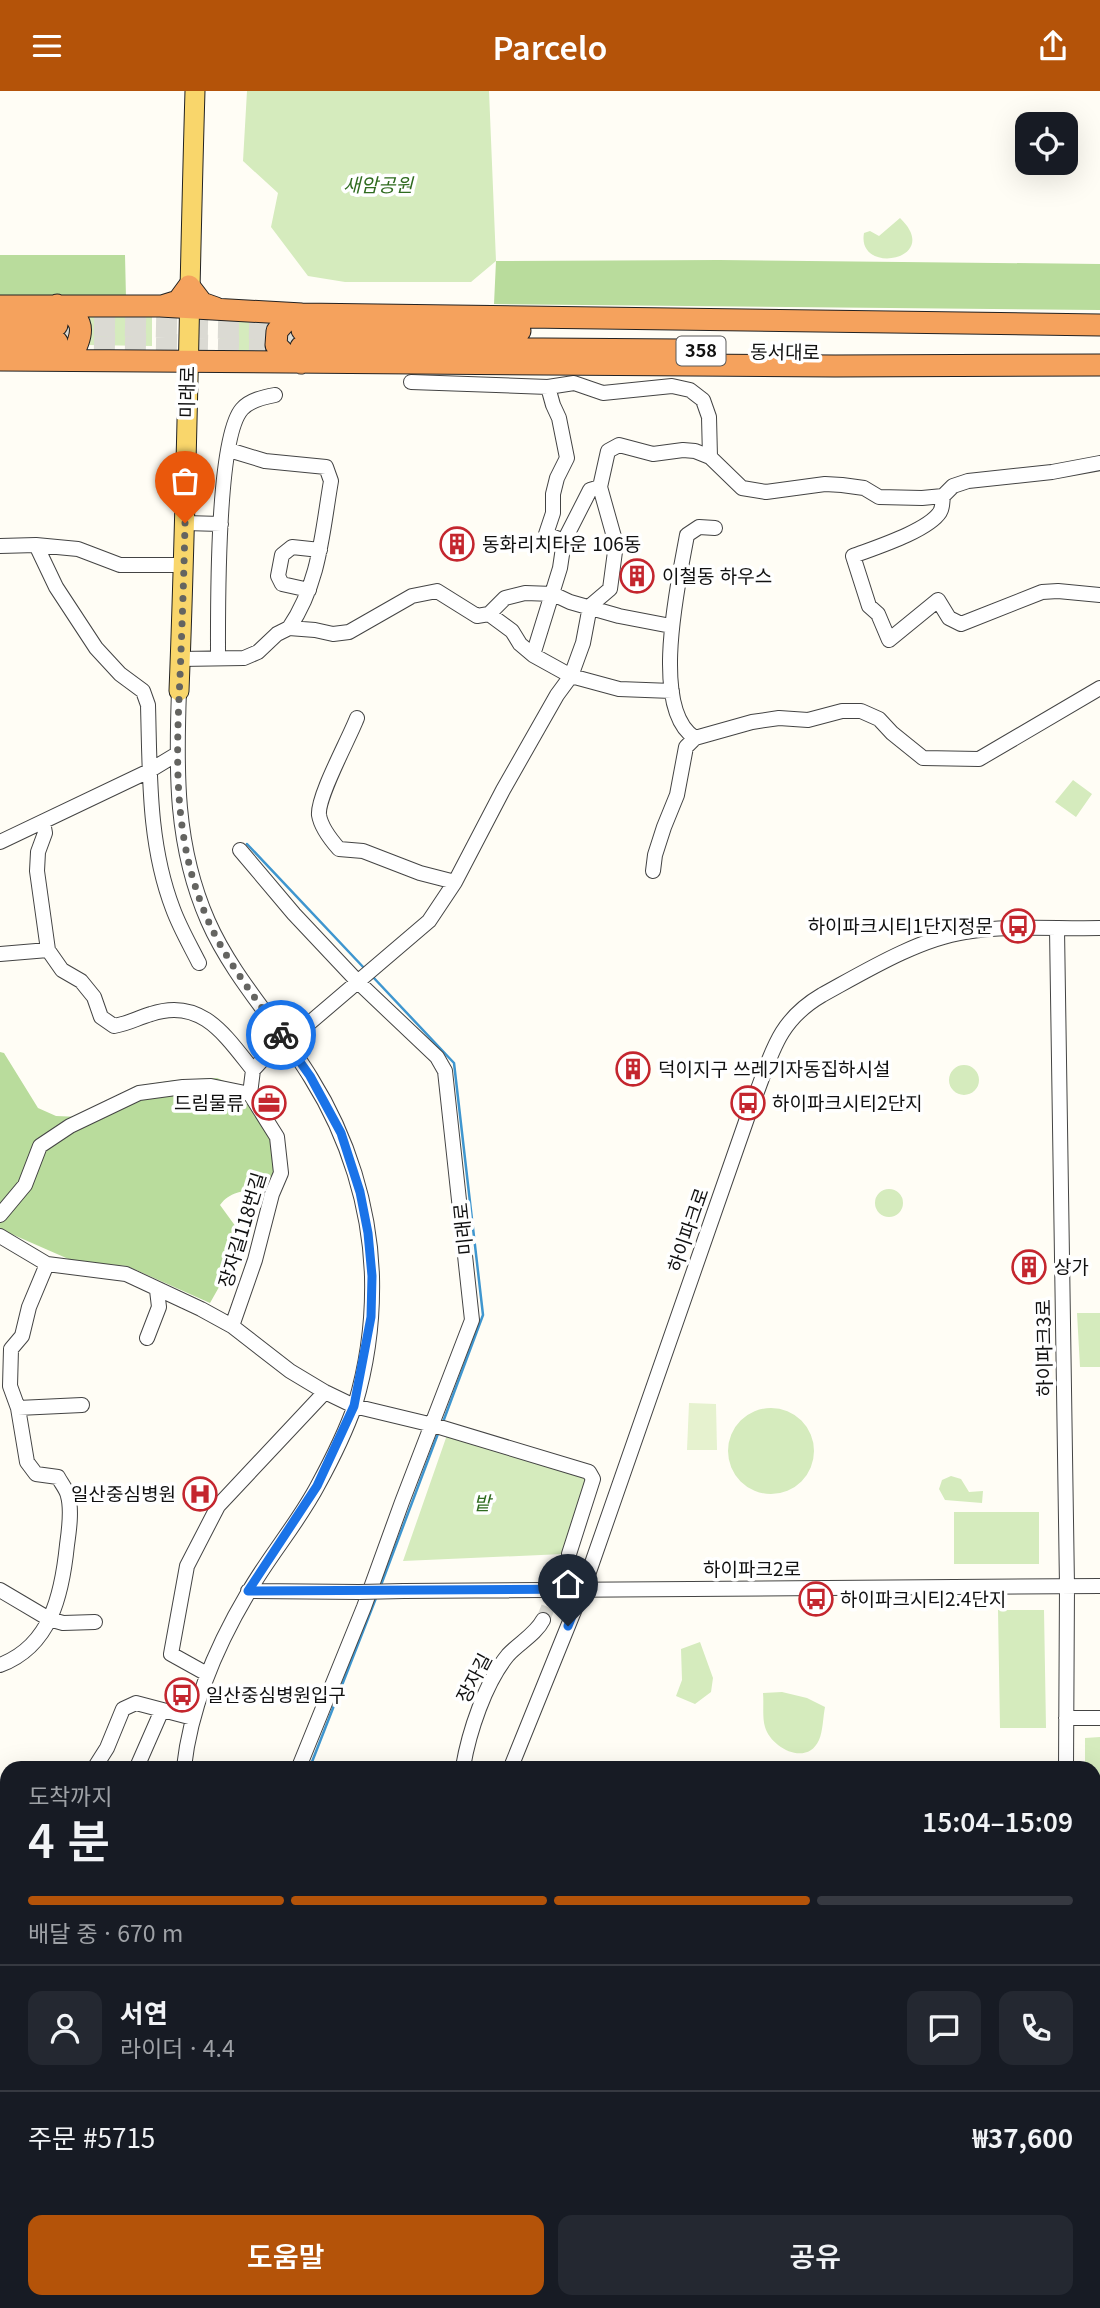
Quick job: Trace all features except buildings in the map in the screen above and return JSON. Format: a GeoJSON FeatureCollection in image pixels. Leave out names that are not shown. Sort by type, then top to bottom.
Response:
{"type":"FeatureCollection","features":[{"type":"Feature","properties":{"kind":"highway"},"geometry":{"type":"LineString","coordinates":[[0,342],[57,333],[177,301],[189,286],[202,303],[301,339],[1100,364]]}},
{"type":"Feature","properties":{"kind":"highway"},"geometry":{"type":"LineString","coordinates":[[0,306],[57,333]]}},
{"type":"Feature","properties":{"kind":"highway"},"geometry":{"type":"LineString","coordinates":[[160,306],[221,309]]}},
{"type":"Feature","properties":{"kind":"highway"},"geometry":{"type":"LineString","coordinates":[[0,325],[57,333],[188,360],[301,339],[1100,326]]}},
{"type":"Feature","properties":{"kind":"highway"},"geometry":{"type":"LineString","coordinates":[[0,360],[57,333]]}},
{"type":"Feature","properties":{"kind":"main road","name":"미래로"},"geometry":{"type":"LineString","coordinates":[[179,691],[195,91]]}},
{"type":"Feature","properties":{"kind":"street"},"geometry":{"type":"LineString","coordinates":[[411,381],[548,387],[574,383],[603,393],[672,386],[690,390],[703,400],[709,417],[710,457]]}},
{"type":"Feature","properties":{"kind":"street"},"geometry":{"type":"LineString","coordinates":[[548,387],[559,418],[566,458],[553,493],[554,513],[546,534],[564,541]]}},
{"type":"Feature","properties":{"kind":"street"},"geometry":{"type":"LineString","coordinates":[[218,658],[221,524],[233,430],[241,410],[258,398],[275,395]]}},
{"type":"Feature","properties":{"kind":"street"},"geometry":{"type":"LineString","coordinates":[[0,1215],[25,1185],[40,1146],[71,1126],[139,1093],[211,1086],[250,1094],[253,1070],[265,1057],[286,1043],[429,921],[455,882],[503,790],[571,675],[583,643],[590,607],[610,589],[616,544],[600,487],[608,451],[619,445],[653,454],[683,450],[710,457],[742,488],[766,492],[825,484],[864,488],[879,497],[943,496],[953,486],[968,481],[1052,472],[1100,463]]}},
{"type":"Feature","properties":{"kind":"street"},"geometry":{"type":"LineString","coordinates":[[180,659],[244,658],[258,652],[277,634],[289,628],[300,613],[315,577],[331,481],[326,467],[265,461],[229,450]]}},
{"type":"Feature","properties":{"kind":"street"},"geometry":{"type":"LineString","coordinates":[[533,655],[553,594],[564,541],[590,490],[600,487]]}},
{"type":"Feature","properties":{"kind":"street"},"geometry":{"type":"LineString","coordinates":[[943,496],[938,515],[898,540],[853,556],[869,607],[878,614],[889,640],[938,600],[948,618],[961,624],[1042,592],[1100,595]]}},
{"type":"Feature","properties":{"kind":"street"},"geometry":{"type":"LineString","coordinates":[[185,523],[221,524]]}},
{"type":"Feature","properties":{"kind":"street"},"geometry":{"type":"LineString","coordinates":[[695,737],[686,732],[672,691],[669,660],[671,626],[687,535],[699,527],[715,528]]}},
{"type":"Feature","properties":{"kind":"street"},"geometry":{"type":"LineString","coordinates":[[36,545],[56,587],[96,648],[120,674],[144,691],[148,705],[150,813],[173,909],[199,963]]}},
{"type":"Feature","properties":{"kind":"street"},"geometry":{"type":"LineString","coordinates":[[0,546],[36,545],[78,549],[120,565],[184,565]]}},
{"type":"Feature","properties":{"kind":"street"},"geometry":{"type":"LineString","coordinates":[[309,590],[282,584],[278,576],[282,555],[292,548],[320,550]]}},
{"type":"Feature","properties":{"kind":"street"},"geometry":{"type":"LineString","coordinates":[[289,628],[332,634],[349,632],[412,596],[437,591],[457,606],[477,616],[489,614],[505,598],[526,593],[553,594],[570,602],[619,616],[671,626]]}},
{"type":"Feature","properties":{"kind":"street"},"geometry":{"type":"LineString","coordinates":[[489,614],[512,631],[520,644],[533,655],[571,675],[619,689],[672,691]]}},
{"type":"Feature","properties":{"kind":"street"},"geometry":{"type":"LineString","coordinates":[[653,871],[655,855],[677,795],[686,747],[695,737],[752,722],[779,718],[808,720],[842,711],[861,711],[879,719],[923,758],[979,759],[1100,688]]}},
{"type":"Feature","properties":{"kind":"street","name":"미래로"},"geometry":{"type":"LineString","coordinates":[[179,691],[177,795],[180,824],[199,899],[217,940],[310,1076],[341,1133],[360,1192],[372,1276],[371,1317],[354,1406],[317,1486],[248,1591],[208,1674],[187,1739],[185,1761]]}},
{"type":"Feature","properties":{"kind":"street"},"geometry":{"type":"LineString","coordinates":[[357,718],[321,799],[319,816],[329,837],[339,849],[363,851],[420,873],[455,882]]}},
{"type":"Feature","properties":{"kind":"street"},"geometry":{"type":"LineString","coordinates":[[0,842],[149,771],[177,754]]}},
{"type":"Feature","properties":{"kind":"street"},"geometry":{"type":"LineString","coordinates":[[43,822],[45,833],[38,852],[37,871],[48,950],[62,970],[81,981],[94,997],[101,1017],[114,1026],[172,1010],[193,1011],[211,1023],[253,1070]]}},
{"type":"Feature","properties":{"kind":"street","name":"미래로"},"geometry":{"type":"LineString","coordinates":[[240,850],[294,914],[366,976],[437,1057],[445,1071],[472,1320],[364,1607],[301,1761]]}},
{"type":"Feature","properties":{"kind":"street","name":"하이파크로"},"geometry":{"type":"LineString","coordinates":[[514,1761],[583,1589],[749,1114],[774,1048],[790,1019],[808,1003],[825,993],[932,940],[963,932],[993,929],[1100,928]]}},
{"type":"Feature","properties":{"kind":"street","name":"하이파크3로"},"geometry":{"type":"LineString","coordinates":[[1057,929],[1067,1586],[1066,1761]]}},
{"type":"Feature","properties":{"kind":"street"},"geometry":{"type":"LineString","coordinates":[[0,954],[48,950]]}},
{"type":"Feature","properties":{"kind":"street","name":"장자길118번길"},"geometry":{"type":"LineString","coordinates":[[232,1326],[255,1260],[272,1194],[281,1173],[278,1137],[250,1094]]}},
{"type":"Feature","properties":{"kind":"street","name":"장자길118번길"},"geometry":{"type":"LineString","coordinates":[[0,1236],[47,1263],[126,1274],[201,1309],[232,1326],[290,1371],[354,1406]]}},
{"type":"Feature","properties":{"kind":"street"},"geometry":{"type":"LineString","coordinates":[[0,1665],[17,1659],[35,1643],[59,1598],[64,1577],[69,1532],[68,1497],[58,1477],[36,1474],[27,1462],[18,1408],[10,1386],[11,1349],[22,1336],[29,1307],[47,1263]]}},
{"type":"Feature","properties":{"kind":"street"},"geometry":{"type":"LineString","coordinates":[[147,1338],[159,1307],[157,1290]]}},
{"type":"Feature","properties":{"kind":"street"},"geometry":{"type":"LineString","coordinates":[[208,1674],[172,1654],[187,1566],[218,1506],[325,1392]]}},
{"type":"Feature","properties":{"kind":"street"},"geometry":{"type":"LineString","coordinates":[[18,1408],[82,1405]]}},
{"type":"Feature","properties":{"kind":"street"},"geometry":{"type":"LineString","coordinates":[[354,1406],[452,1431],[589,1472],[593,1479],[569,1555]]}},
{"type":"Feature","properties":{"kind":"street","name":"하이파크2로"},"geometry":{"type":"LineString","coordinates":[[248,1591],[1100,1586]]}},
{"type":"Feature","properties":{"kind":"street"},"geometry":{"type":"LineString","coordinates":[[0,1590],[48,1619],[63,1623],[95,1622]]}},
{"type":"Feature","properties":{"kind":"street","name":"장자길"},"geometry":{"type":"LineString","coordinates":[[464,1761],[475,1717],[504,1660],[516,1646],[540,1627],[543,1620]]}},
{"type":"Feature","properties":{"kind":"street"},"geometry":{"type":"LineString","coordinates":[[99,1761],[107,1748],[122,1709],[136,1703],[193,1719]]}},
{"type":"Feature","properties":{"kind":"street"},"geometry":{"type":"LineString","coordinates":[[139,1761],[162,1710]]}},
{"type":"Feature","properties":{"kind":"street"},"geometry":{"type":"LineString","coordinates":[[1066,1718],[1100,1718]]}},
{"type":"Feature","properties":{"kind":"green space","name":"새암공원"},"geometry":{"type":"Polygon","coordinates":[[[247,91],[489,91],[496,261],[471,282],[345,282],[308,276],[271,227],[278,193],[243,161],[247,91]]]}},
{"type":"Feature","properties":{"kind":"green space"},"geometry":{"type":"Polygon","coordinates":[[[900,218],[911,232],[912,244],[906,253],[883,258],[872,255],[865,246],[864,233],[870,231],[879,236],[900,218]]]}},
{"type":"Feature","properties":{"kind":"green space"},"geometry":{"type":"Polygon","coordinates":[[[0,255],[125,255],[126,298],[0,298],[0,255]]]}},
{"type":"Feature","properties":{"kind":"green space"},"geometry":{"type":"Polygon","coordinates":[[[719,260],[1100,264],[1100,310],[494,304],[496,261],[719,260]]]}},
{"type":"Feature","properties":{"kind":"green space"},"geometry":{"type":"Polygon","coordinates":[[[80,311],[152,314],[152,346],[86,345],[80,311]]]}},
{"type":"Feature","properties":{"kind":"green space"},"geometry":{"type":"Polygon","coordinates":[[[220,320],[272,321],[278,359],[219,358],[220,320]]]}},
{"type":"Feature","properties":{"kind":"green space"},"geometry":{"type":"Polygon","coordinates":[[[1073,780],[1092,794],[1076,817],[1055,802],[1073,780]]]}},
{"type":"Feature","properties":{"kind":"green space"},"geometry":{"type":"Polygon","coordinates":[[[0,1052],[4,1053],[38,1108],[56,1116],[80,1117],[109,1104],[135,1086],[217,1078],[241,1088],[269,1138],[275,1156],[275,1171],[265,1187],[230,1196],[220,1205],[236,1227],[240,1250],[210,1303],[127,1266],[73,1261],[0,1229],[0,1052]]]}},
{"type":"Feature","properties":{"kind":"green space"},"geometry":{"type":"Polygon","coordinates":[[[964,1065],[975,1069],[979,1080],[975,1091],[964,1095],[953,1091],[949,1080],[953,1069],[964,1065]]]}},
{"type":"Feature","properties":{"kind":"green space"},"geometry":{"type":"Polygon","coordinates":[[[889,1189],[899,1193],[903,1203],[899,1213],[889,1217],[879,1213],[875,1203],[879,1193],[889,1189]]]}},
{"type":"Feature","properties":{"kind":"green space"},"geometry":{"type":"Polygon","coordinates":[[[1077,1313],[1100,1313],[1100,1367],[1080,1367],[1077,1313]]]}},
{"type":"Feature","properties":{"kind":"green space"},"geometry":{"type":"Polygon","coordinates":[[[689,1403],[716,1404],[717,1450],[687,1450],[689,1403]]]}},
{"type":"Feature","properties":{"kind":"green space"},"geometry":{"type":"Polygon","coordinates":[[[771,1408],[795,1415],[807,1427],[814,1451],[807,1475],[795,1487],[771,1494],[747,1487],[735,1475],[728,1451],[735,1427],[747,1415],[771,1408]]]}},
{"type":"Feature","properties":{"kind":"green space","name":"밭"},"geometry":{"type":"Polygon","coordinates":[[[447,1435],[588,1475],[563,1554],[403,1561],[447,1435]]]}},
{"type":"Feature","properties":{"kind":"green space"},"geometry":{"type":"Polygon","coordinates":[[[951,1476],[961,1479],[969,1492],[983,1491],[982,1503],[945,1500],[939,1489],[942,1480],[951,1476]]]}},
{"type":"Feature","properties":{"kind":"green space"},"geometry":{"type":"Polygon","coordinates":[[[954,1512],[1039,1512],[1039,1564],[954,1564],[954,1512]]]}},
{"type":"Feature","properties":{"kind":"green space"},"geometry":{"type":"Polygon","coordinates":[[[998,1610],[1044,1610],[1046,1728],[1000,1728],[998,1610]]]}},
{"type":"Feature","properties":{"kind":"green space"},"geometry":{"type":"Polygon","coordinates":[[[700,1642],[713,1678],[711,1692],[695,1704],[676,1696],[682,1680],[681,1649],[700,1642]]]}},
{"type":"Feature","properties":{"kind":"green space"},"geometry":{"type":"Polygon","coordinates":[[[782,1692],[807,1698],[825,1707],[819,1740],[806,1752],[798,1753],[782,1747],[774,1742],[765,1727],[763,1693],[782,1692]]]}},
{"type":"Feature","properties":{"kind":"green space"},"geometry":{"type":"Polygon","coordinates":[[[1100,1737],[1100,1761],[1085,1761],[1085,1738],[1100,1737]]]}},
{"type":"Feature","properties":{"kind":"waterway"},"geometry":{"type":"LineString","coordinates":[[247,844],[365,969]]}},
{"type":"Feature","properties":{"kind":"waterway"},"geometry":{"type":"LineString","coordinates":[[372,976],[454,1063],[483,1315],[443,1422]]}},
{"type":"Feature","properties":{"kind":"waterway"},"geometry":{"type":"LineString","coordinates":[[381,1585],[439,1431]]}},
{"type":"Feature","properties":{"kind":"waterway"},"geometry":{"type":"LineString","coordinates":[[312,1761],[376,1598]]}},
{"type":"Feature","properties":{"kind":"tunnel"},"geometry":{"type":"LineString","coordinates":[[63,325],[296,330]]}},
{"type":"Feature","properties":{"kind":"tunnel"},"geometry":{"type":"LineString","coordinates":[[63,342],[293,347]]}},
{"type":"Feature","properties":{"kind":"tunnel"},"geometry":{"type":"LineString","coordinates":[[543,1620],[569,1554]]}},
{"type":"Feature","properties":{"kind":"way so far"},"geometry":{"type":"LineString","coordinates":[[185,523],[177,741],[180,824],[199,899],[217,940],[281,1035]]}},
{"type":"Feature","properties":{"kind":"place","name":"동화리치타운 106동"},"geometry":{"type":"Point","coordinates":[457,544]}},
{"type":"Feature","properties":{"kind":"place","name":"이철동 하우스"},"geometry":{"type":"Point","coordinates":[637,576]}},
{"type":"Feature","properties":{"kind":"place","name":"하이파크시티1단지정문"},"geometry":{"type":"Point","coordinates":[1018,926]}},
{"type":"Feature","properties":{"kind":"place","name":"덕이지구 쓰레기자동집하시설"},"geometry":{"type":"Point","coordinates":[633,1069]}},
{"type":"Feature","properties":{"kind":"place","name":"드림물류"},"geometry":{"type":"Point","coordinates":[269,1103]}},
{"type":"Feature","properties":{"kind":"place","name":"하이파크시티2단지"},"geometry":{"type":"Point","coordinates":[748,1103]}},
{"type":"Feature","properties":{"kind":"place","name":"상가"},"geometry":{"type":"Point","coordinates":[1029,1267]}},
{"type":"Feature","properties":{"kind":"place","name":"일산중심병원"},"geometry":{"type":"Point","coordinates":[200,1494]}},
{"type":"Feature","properties":{"kind":"place","name":"하이파크시티2.4단지"},"geometry":{"type":"Point","coordinates":[816,1599]}},
{"type":"Feature","properties":{"kind":"place","name":"일산중심병원입구"},"geometry":{"type":"Point","coordinates":[182,1695]}},
{"type":"Feature","properties":{"kind":"route"},"geometry":{"type":"LineString","coordinates":[[281,1035],[310,1076],[341,1133],[360,1192],[368,1233],[372,1276],[371,1317],[354,1406],[317,1486],[248,1591],[583,1589],[568,1626]]}}]}
